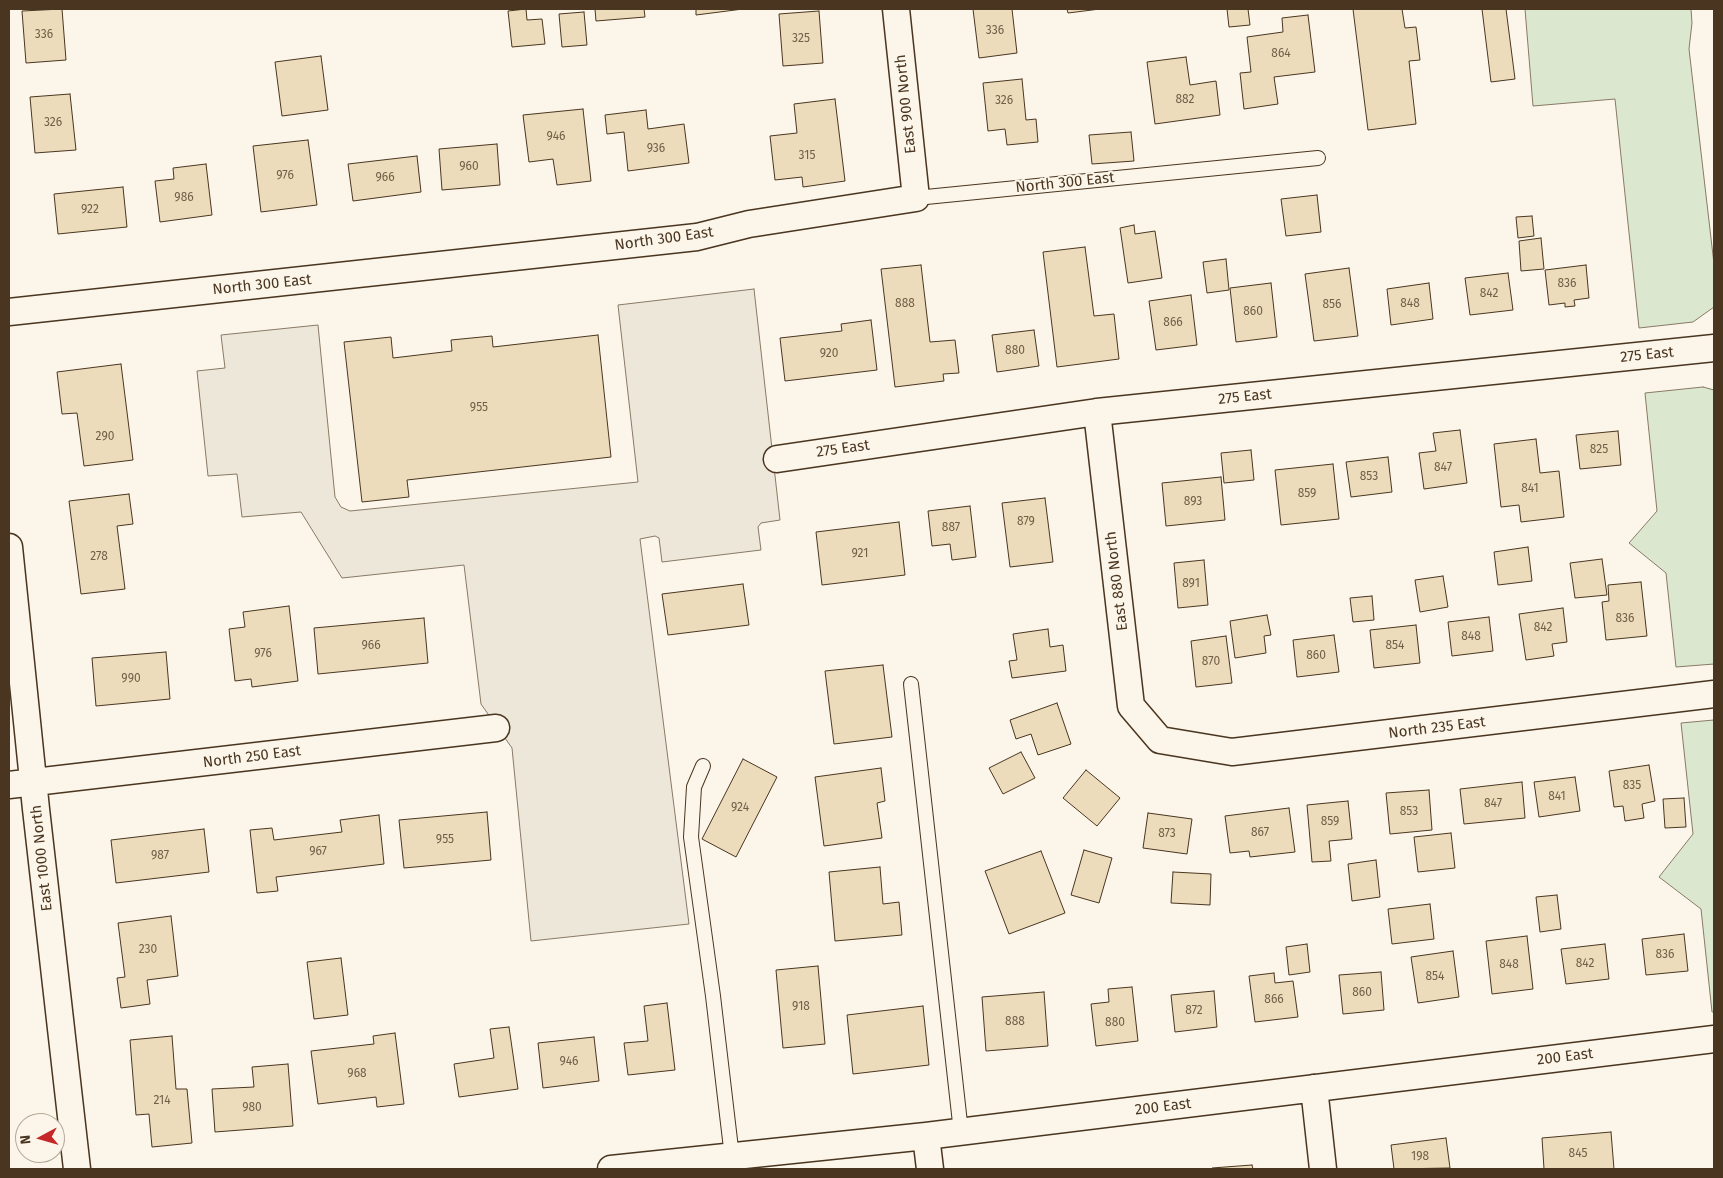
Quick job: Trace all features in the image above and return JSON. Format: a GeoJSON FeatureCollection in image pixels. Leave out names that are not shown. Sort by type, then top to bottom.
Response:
{"type":"FeatureCollection","features":[{"type":"Feature","properties":{"kind":"street","name":"East 900 North"},"geometry":{"type":"LineString","coordinates":[[896,9],[916,198]]}},
{"type":"Feature","properties":{"kind":"street","name":"North 300 East"},"geometry":{"type":"LineString","coordinates":[[9,312],[697,237],[749,224],[916,198]]}},
{"type":"Feature","properties":{"kind":"street","name":"275 East"},"geometry":{"type":"LineString","coordinates":[[777,459],[1097,412],[1714,348]]}},
{"type":"Feature","properties":{"kind":"street","name":"East 880 North"},"geometry":{"type":"LineString","coordinates":[[1097,412],[1131,706],[1160,740]]}},
{"type":"Feature","properties":{"kind":"street","name":"East 1000 North"},"geometry":{"type":"LineString","coordinates":[[9,547],[21,784],[77,1169]]}},
{"type":"Feature","properties":{"kind":"street","name":"North 235 East"},"geometry":{"type":"LineString","coordinates":[[1160,740],[1232,752],[1714,694]]}},
{"type":"Feature","properties":{"kind":"street","name":"North 250 East"},"geometry":{"type":"LineString","coordinates":[[21,784],[496,728]]}},
{"type":"Feature","properties":{"kind":"street","name":"200 East"},"geometry":{"type":"LineString","coordinates":[[611,1169],[961,1132],[1714,1039]]}},
{"type":"Feature","properties":{"kind":"street"},"geometry":{"type":"LineString","coordinates":[[1314,1088],[1323,1169]]}},
{"type":"Feature","properties":{"kind":"street"},"geometry":{"type":"LineString","coordinates":[[926,1136],[930,1169]]}},
{"type":"Feature","properties":{"kind":"lane","name":"North 300 East"},"geometry":{"type":"LineString","coordinates":[[916,198],[1318,158]]}},
{"type":"Feature","properties":{"kind":"lane"},"geometry":{"type":"LineString","coordinates":[[911,684],[961,1132]]}},
{"type":"Feature","properties":{"kind":"lane"},"geometry":{"type":"LineString","coordinates":[[703,766],[694,787],[691,837],[712,986],[732,1157]]}},
{"type":"Feature","properties":{"kind":"green space"},"geometry":{"type":"Polygon","coordinates":[[[1525,9],[1691,9],[1692,23],[1689,49],[1714,264],[1714,307],[1693,322],[1639,328],[1615,99],[1533,106],[1525,9]]]}},
{"type":"Feature","properties":{"kind":"green space"},"geometry":{"type":"Polygon","coordinates":[[[1703,387],[1714,390],[1714,664],[1676,667],[1666,573],[1629,543],[1657,511],[1645,393],[1703,387]]]}},
{"type":"Feature","properties":{"kind":"green space"},"geometry":{"type":"Polygon","coordinates":[[[1714,720],[1714,1012],[1712,1012],[1701,909],[1659,877],[1693,834],[1681,723],[1714,720]]]}},
{"type":"Feature","properties":{"kind":"shaded area"},"geometry":{"type":"Polygon","coordinates":[[[754,289],[780,520],[761,523],[758,527],[761,550],[662,562],[659,538],[655,536],[640,539],[689,924],[531,941],[512,748],[481,704],[464,565],[342,578],[301,512],[242,517],[237,474],[208,476],[197,371],[225,368],[221,335],[318,325],[335,497],[341,507],[350,511],[638,482],[618,305],[754,289]]]}},
{"type":"Feature","properties":{"kind":"building"},"geometry":{"type":"Polygon","coordinates":[[[62,9],[66,60],[26,63],[22,11],[62,9]]]}},
{"type":"Feature","properties":{"kind":"building"},"geometry":{"type":"Polygon","coordinates":[[[526,9],[527,20],[542,19],[545,44],[512,47],[508,11],[526,9]]]}},
{"type":"Feature","properties":{"kind":"building"},"geometry":{"type":"Polygon","coordinates":[[[595,9],[644,9],[645,17],[596,21],[595,9]]]}},
{"type":"Feature","properties":{"kind":"building"},"geometry":{"type":"Polygon","coordinates":[[[696,9],[743,9],[696,15],[696,9]]]}},
{"type":"Feature","properties":{"kind":"building"},"geometry":{"type":"Polygon","coordinates":[[[973,9],[1012,9],[1017,53],[979,58],[973,9]]]}},
{"type":"Feature","properties":{"kind":"building"},"geometry":{"type":"Polygon","coordinates":[[[1067,9],[1100,9],[1068,13],[1067,9]]]}},
{"type":"Feature","properties":{"kind":"building"},"geometry":{"type":"Polygon","coordinates":[[[1227,9],[1248,9],[1250,25],[1229,27],[1227,9]]]}},
{"type":"Feature","properties":{"kind":"building"},"geometry":{"type":"Polygon","coordinates":[[[1353,9],[1402,9],[1405,28],[1416,27],[1420,60],[1409,61],[1416,124],[1368,130],[1353,9]]]}},
{"type":"Feature","properties":{"kind":"building"},"geometry":{"type":"Polygon","coordinates":[[[1482,9],[1506,9],[1515,79],[1491,82],[1482,9]]]}},
{"type":"Feature","properties":{"kind":"building"},"geometry":{"type":"Polygon","coordinates":[[[819,11],[823,63],[783,66],[779,14],[819,11]]]}},
{"type":"Feature","properties":{"kind":"building"},"geometry":{"type":"Polygon","coordinates":[[[584,12],[587,45],[562,47],[559,14],[584,12]]]}},
{"type":"Feature","properties":{"kind":"building"},"geometry":{"type":"Polygon","coordinates":[[[1308,15],[1315,72],[1274,77],[1278,104],[1244,109],[1240,73],[1251,72],[1247,37],[1283,32],[1282,18],[1308,15]]]}},
{"type":"Feature","properties":{"kind":"building"},"geometry":{"type":"Polygon","coordinates":[[[321,56],[328,110],[282,116],[275,62],[321,56]]]}},
{"type":"Feature","properties":{"kind":"building"},"geometry":{"type":"Polygon","coordinates":[[[1186,57],[1190,85],[1216,81],[1220,115],[1155,124],[1147,62],[1186,57]]]}},
{"type":"Feature","properties":{"kind":"building"},"geometry":{"type":"Polygon","coordinates":[[[1022,79],[1026,120],[1036,119],[1038,142],[1007,145],[1005,129],[988,131],[983,83],[1022,79]]]}},
{"type":"Feature","properties":{"kind":"building"},"geometry":{"type":"Polygon","coordinates":[[[70,94],[76,150],[35,153],[30,97],[70,94]]]}},
{"type":"Feature","properties":{"kind":"building"},"geometry":{"type":"Polygon","coordinates":[[[835,99],[845,181],[803,187],[802,177],[775,180],[770,136],[797,133],[794,104],[835,99]]]}},
{"type":"Feature","properties":{"kind":"building"},"geometry":{"type":"Polygon","coordinates":[[[583,109],[591,181],[557,185],[553,159],[529,162],[523,115],[583,109]]]}},
{"type":"Feature","properties":{"kind":"building"},"geometry":{"type":"Polygon","coordinates":[[[646,110],[648,129],[684,124],[689,163],[628,171],[624,132],[607,134],[605,115],[646,110]]]}},
{"type":"Feature","properties":{"kind":"building"},"geometry":{"type":"Polygon","coordinates":[[[1131,132],[1134,161],[1092,164],[1089,135],[1131,132]]]}},
{"type":"Feature","properties":{"kind":"building"},"geometry":{"type":"Polygon","coordinates":[[[308,140],[317,205],[261,212],[253,146],[308,140]]]}},
{"type":"Feature","properties":{"kind":"building"},"geometry":{"type":"Polygon","coordinates":[[[497,144],[500,185],[442,190],[439,149],[497,144]]]}},
{"type":"Feature","properties":{"kind":"building"},"geometry":{"type":"Polygon","coordinates":[[[417,156],[421,192],[353,201],[348,164],[417,156]]]}},
{"type":"Feature","properties":{"kind":"building"},"geometry":{"type":"Polygon","coordinates":[[[206,164],[212,215],[160,222],[155,181],[174,179],[173,168],[206,164]]]}},
{"type":"Feature","properties":{"kind":"building"},"geometry":{"type":"Polygon","coordinates":[[[123,187],[127,227],[58,234],[54,194],[123,187]]]}},
{"type":"Feature","properties":{"kind":"building"},"geometry":{"type":"Polygon","coordinates":[[[1317,195],[1321,232],[1286,236],[1281,199],[1317,195]]]}},
{"type":"Feature","properties":{"kind":"building"},"geometry":{"type":"Polygon","coordinates":[[[1532,216],[1534,236],[1518,238],[1516,217],[1532,216]]]}},
{"type":"Feature","properties":{"kind":"building"},"geometry":{"type":"Polygon","coordinates":[[[1134,225],[1135,234],[1155,231],[1162,278],[1128,283],[1120,228],[1134,225]]]}},
{"type":"Feature","properties":{"kind":"building"},"geometry":{"type":"Polygon","coordinates":[[[1541,238],[1544,269],[1521,271],[1519,241],[1541,238]]]}},
{"type":"Feature","properties":{"kind":"building"},"geometry":{"type":"Polygon","coordinates":[[[1085,247],[1094,316],[1114,314],[1119,359],[1057,367],[1043,252],[1085,247]]]}},
{"type":"Feature","properties":{"kind":"building"},"geometry":{"type":"Polygon","coordinates":[[[1226,259],[1229,290],[1207,293],[1203,262],[1226,259]]]}},
{"type":"Feature","properties":{"kind":"building"},"geometry":{"type":"Polygon","coordinates":[[[921,265],[930,342],[955,340],[959,373],[943,374],[944,381],[895,387],[881,269],[921,265]]]}},
{"type":"Feature","properties":{"kind":"building"},"geometry":{"type":"Polygon","coordinates":[[[1586,265],[1589,298],[1574,300],[1575,306],[1565,307],[1565,303],[1549,305],[1545,270],[1586,265]]]}},
{"type":"Feature","properties":{"kind":"building"},"geometry":{"type":"Polygon","coordinates":[[[1349,268],[1358,336],[1314,341],[1305,274],[1349,268]]]}},
{"type":"Feature","properties":{"kind":"building"},"geometry":{"type":"Polygon","coordinates":[[[1508,273],[1513,310],[1470,315],[1465,278],[1508,273]]]}},
{"type":"Feature","properties":{"kind":"building"},"geometry":{"type":"Polygon","coordinates":[[[1271,283],[1277,337],[1236,342],[1230,288],[1271,283]]]}},
{"type":"Feature","properties":{"kind":"building"},"geometry":{"type":"Polygon","coordinates":[[[1429,283],[1433,319],[1391,325],[1387,289],[1429,283]]]}},
{"type":"Feature","properties":{"kind":"building"},"geometry":{"type":"Polygon","coordinates":[[[1191,295],[1197,345],[1156,350],[1149,301],[1191,295]]]}},
{"type":"Feature","properties":{"kind":"building"},"geometry":{"type":"Polygon","coordinates":[[[871,320],[877,370],[785,381],[780,338],[842,331],[841,324],[871,320]]]}},
{"type":"Feature","properties":{"kind":"building"},"geometry":{"type":"Polygon","coordinates":[[[1034,330],[1039,366],[997,372],[992,335],[1034,330]]]}},
{"type":"Feature","properties":{"kind":"building"},"geometry":{"type":"Polygon","coordinates":[[[598,335],[611,457],[407,480],[409,497],[362,502],[344,342],[391,337],[393,358],[452,351],[451,340],[492,336],[493,347],[598,335]]]}},
{"type":"Feature","properties":{"kind":"building"},"geometry":{"type":"Polygon","coordinates":[[[121,364],[133,460],[84,466],[77,413],[62,414],[57,372],[121,364]]]}},
{"type":"Feature","properties":{"kind":"building"},"geometry":{"type":"Polygon","coordinates":[[[1460,430],[1467,483],[1424,489],[1419,453],[1436,451],[1433,433],[1460,430]]]}},
{"type":"Feature","properties":{"kind":"building"},"geometry":{"type":"Polygon","coordinates":[[[1618,431],[1621,465],[1580,469],[1576,435],[1618,431]]]}},
{"type":"Feature","properties":{"kind":"building"},"geometry":{"type":"Polygon","coordinates":[[[1536,439],[1540,473],[1559,471],[1564,517],[1521,522],[1519,505],[1501,507],[1494,444],[1536,439]]]}},
{"type":"Feature","properties":{"kind":"building"},"geometry":{"type":"Polygon","coordinates":[[[1251,450],[1254,480],[1224,483],[1221,453],[1251,450]]]}},
{"type":"Feature","properties":{"kind":"building"},"geometry":{"type":"Polygon","coordinates":[[[1388,457],[1392,492],[1351,497],[1346,462],[1388,457]]]}},
{"type":"Feature","properties":{"kind":"building"},"geometry":{"type":"Polygon","coordinates":[[[1333,464],[1339,519],[1281,525],[1275,470],[1333,464]]]}},
{"type":"Feature","properties":{"kind":"building"},"geometry":{"type":"Polygon","coordinates":[[[1221,477],[1225,520],[1166,526],[1162,483],[1221,477]]]}},
{"type":"Feature","properties":{"kind":"building"},"geometry":{"type":"Polygon","coordinates":[[[129,494],[133,524],[117,526],[125,589],[81,594],[69,501],[129,494]]]}},
{"type":"Feature","properties":{"kind":"building"},"geometry":{"type":"Polygon","coordinates":[[[1045,498],[1053,562],[1010,567],[1002,503],[1045,498]]]}},
{"type":"Feature","properties":{"kind":"building"},"geometry":{"type":"Polygon","coordinates":[[[970,506],[976,557],[952,560],[950,544],[932,546],[928,511],[970,506]]]}},
{"type":"Feature","properties":{"kind":"building"},"geometry":{"type":"Polygon","coordinates":[[[899,522],[905,575],[822,585],[816,532],[899,522]]]}},
{"type":"Feature","properties":{"kind":"building"},"geometry":{"type":"Polygon","coordinates":[[[1528,547],[1532,581],[1498,585],[1494,552],[1528,547]]]}},
{"type":"Feature","properties":{"kind":"building"},"geometry":{"type":"Polygon","coordinates":[[[1602,559],[1607,595],[1575,598],[1570,563],[1602,559]]]}},
{"type":"Feature","properties":{"kind":"building"},"geometry":{"type":"Polygon","coordinates":[[[1204,560],[1208,605],[1178,608],[1174,563],[1204,560]]]}},
{"type":"Feature","properties":{"kind":"building"},"geometry":{"type":"Polygon","coordinates":[[[1443,576],[1448,607],[1420,612],[1415,580],[1443,576]]]}},
{"type":"Feature","properties":{"kind":"building"},"geometry":{"type":"Polygon","coordinates":[[[1641,582],[1647,636],[1606,640],[1602,602],[1609,601],[1608,585],[1641,582]]]}},
{"type":"Feature","properties":{"kind":"building"},"geometry":{"type":"Polygon","coordinates":[[[743,584],[749,625],[668,635],[662,594],[743,584]]]}},
{"type":"Feature","properties":{"kind":"building"},"geometry":{"type":"Polygon","coordinates":[[[1372,596],[1374,620],[1353,622],[1350,598],[1372,596]]]}},
{"type":"Feature","properties":{"kind":"building"},"geometry":{"type":"Polygon","coordinates":[[[289,606],[298,681],[252,687],[251,679],[235,681],[229,629],[245,627],[243,612],[289,606]]]}},
{"type":"Feature","properties":{"kind":"building"},"geometry":{"type":"Polygon","coordinates":[[[1563,608],[1567,642],[1552,644],[1554,656],[1526,660],[1519,614],[1563,608]]]}},
{"type":"Feature","properties":{"kind":"building"},"geometry":{"type":"Polygon","coordinates":[[[1267,615],[1271,635],[1264,636],[1266,653],[1235,658],[1230,621],[1267,615]]]}},
{"type":"Feature","properties":{"kind":"building"},"geometry":{"type":"Polygon","coordinates":[[[1489,617],[1493,651],[1452,656],[1448,622],[1489,617]]]}},
{"type":"Feature","properties":{"kind":"building"},"geometry":{"type":"Polygon","coordinates":[[[424,618],[428,663],[318,674],[314,628],[424,618]]]}},
{"type":"Feature","properties":{"kind":"building"},"geometry":{"type":"Polygon","coordinates":[[[1416,625],[1420,663],[1374,668],[1370,630],[1416,625]]]}},
{"type":"Feature","properties":{"kind":"building"},"geometry":{"type":"Polygon","coordinates":[[[1048,629],[1050,647],[1063,645],[1066,671],[1012,678],[1009,661],[1017,660],[1013,634],[1048,629]]]}},
{"type":"Feature","properties":{"kind":"building"},"geometry":{"type":"Polygon","coordinates":[[[1334,635],[1339,672],[1297,677],[1293,640],[1334,635]]]}},
{"type":"Feature","properties":{"kind":"building"},"geometry":{"type":"Polygon","coordinates":[[[1226,636],[1232,683],[1196,687],[1191,641],[1226,636]]]}},
{"type":"Feature","properties":{"kind":"building"},"geometry":{"type":"Polygon","coordinates":[[[166,652],[170,699],[96,706],[92,658],[166,652]]]}},
{"type":"Feature","properties":{"kind":"building"},"geometry":{"type":"Polygon","coordinates":[[[883,665],[892,737],[834,744],[825,671],[883,665]]]}},
{"type":"Feature","properties":{"kind":"building"},"geometry":{"type":"Polygon","coordinates":[[[1057,703],[1071,744],[1038,755],[1031,734],[1016,739],[1010,720],[1057,703]]]}},
{"type":"Feature","properties":{"kind":"building"},"geometry":{"type":"Polygon","coordinates":[[[1021,752],[1035,778],[1003,794],[989,768],[1021,752]]]}},
{"type":"Feature","properties":{"kind":"building"},"geometry":{"type":"Polygon","coordinates":[[[743,759],[777,777],[736,857],[702,839],[743,759]]]}},
{"type":"Feature","properties":{"kind":"building"},"geometry":{"type":"Polygon","coordinates":[[[1649,765],[1655,801],[1642,804],[1644,818],[1625,821],[1623,806],[1614,807],[1609,771],[1649,765]]]}},
{"type":"Feature","properties":{"kind":"building"},"geometry":{"type":"Polygon","coordinates":[[[881,768],[885,801],[877,803],[882,838],[824,846],[815,777],[881,768]]]}},
{"type":"Feature","properties":{"kind":"building"},"geometry":{"type":"Polygon","coordinates":[[[1086,770],[1120,798],[1097,826],[1063,798],[1086,770]]]}},
{"type":"Feature","properties":{"kind":"building"},"geometry":{"type":"Polygon","coordinates":[[[1575,777],[1580,811],[1539,817],[1534,782],[1575,777]]]}},
{"type":"Feature","properties":{"kind":"building"},"geometry":{"type":"Polygon","coordinates":[[[1522,782],[1525,818],[1464,824],[1460,789],[1522,782]]]}},
{"type":"Feature","properties":{"kind":"building"},"geometry":{"type":"Polygon","coordinates":[[[1429,790],[1432,830],[1390,834],[1386,793],[1429,790]]]}},
{"type":"Feature","properties":{"kind":"building"},"geometry":{"type":"Polygon","coordinates":[[[1684,798],[1686,827],[1665,828],[1663,799],[1684,798]]]}},
{"type":"Feature","properties":{"kind":"building"},"geometry":{"type":"Polygon","coordinates":[[[1348,801],[1352,839],[1329,841],[1331,861],[1312,862],[1307,805],[1348,801]]]}},
{"type":"Feature","properties":{"kind":"building"},"geometry":{"type":"Polygon","coordinates":[[[1289,808],[1295,852],[1250,857],[1249,851],[1230,853],[1225,816],[1289,808]]]}},
{"type":"Feature","properties":{"kind":"building"},"geometry":{"type":"Polygon","coordinates":[[[487,812],[491,860],[404,868],[399,820],[487,812]]]}},
{"type":"Feature","properties":{"kind":"building"},"geometry":{"type":"Polygon","coordinates":[[[1148,813],[1192,819],[1187,854],[1143,848],[1148,813]]]}},
{"type":"Feature","properties":{"kind":"building"},"geometry":{"type":"Polygon","coordinates":[[[379,815],[384,864],[276,877],[278,891],[257,893],[250,830],[272,828],[274,840],[342,832],[340,820],[379,815]]]}},
{"type":"Feature","properties":{"kind":"building"},"geometry":{"type":"Polygon","coordinates":[[[204,829],[209,872],[116,883],[111,840],[204,829]]]}},
{"type":"Feature","properties":{"kind":"building"},"geometry":{"type":"Polygon","coordinates":[[[1451,833],[1455,868],[1418,872],[1414,837],[1451,833]]]}},
{"type":"Feature","properties":{"kind":"building"},"geometry":{"type":"Polygon","coordinates":[[[1084,850],[1112,858],[1099,903],[1071,895],[1084,850]]]}},
{"type":"Feature","properties":{"kind":"building"},"geometry":{"type":"Polygon","coordinates":[[[1041,851],[1065,913],[1009,934],[985,871],[1041,851]]]}},
{"type":"Feature","properties":{"kind":"building"},"geometry":{"type":"Polygon","coordinates":[[[1376,860],[1380,897],[1352,901],[1348,864],[1376,860]]]}},
{"type":"Feature","properties":{"kind":"building"},"geometry":{"type":"Polygon","coordinates":[[[880,867],[883,904],[899,902],[902,935],[835,941],[829,872],[880,867]]]}},
{"type":"Feature","properties":{"kind":"building"},"geometry":{"type":"Polygon","coordinates":[[[1173,872],[1211,874],[1210,905],[1171,903],[1173,872]]]}},
{"type":"Feature","properties":{"kind":"building"},"geometry":{"type":"Polygon","coordinates":[[[1557,895],[1561,929],[1540,932],[1536,897],[1557,895]]]}},
{"type":"Feature","properties":{"kind":"building"},"geometry":{"type":"Polygon","coordinates":[[[1430,904],[1434,939],[1392,944],[1388,909],[1430,904]]]}},
{"type":"Feature","properties":{"kind":"building"},"geometry":{"type":"Polygon","coordinates":[[[171,916],[178,976],[147,980],[150,1004],[121,1008],[117,978],[125,977],[118,923],[171,916]]]}},
{"type":"Feature","properties":{"kind":"building"},"geometry":{"type":"Polygon","coordinates":[[[1684,934],[1688,971],[1646,975],[1642,939],[1684,934]]]}},
{"type":"Feature","properties":{"kind":"building"},"geometry":{"type":"Polygon","coordinates":[[[1527,936],[1533,989],[1492,994],[1486,941],[1527,936]]]}},
{"type":"Feature","properties":{"kind":"building"},"geometry":{"type":"Polygon","coordinates":[[[1307,944],[1310,972],[1289,975],[1286,947],[1307,944]]]}},
{"type":"Feature","properties":{"kind":"building"},"geometry":{"type":"Polygon","coordinates":[[[1605,944],[1609,979],[1566,984],[1561,949],[1605,944]]]}},
{"type":"Feature","properties":{"kind":"building"},"geometry":{"type":"Polygon","coordinates":[[[1453,951],[1459,997],[1418,1003],[1411,957],[1453,951]]]}},
{"type":"Feature","properties":{"kind":"building"},"geometry":{"type":"Polygon","coordinates":[[[341,958],[348,1015],[314,1019],[307,962],[341,958]]]}},
{"type":"Feature","properties":{"kind":"building"},"geometry":{"type":"Polygon","coordinates":[[[818,966],[825,1044],[783,1048],[776,970],[818,966]]]}},
{"type":"Feature","properties":{"kind":"building"},"geometry":{"type":"Polygon","coordinates":[[[1381,972],[1384,1010],[1343,1014],[1339,975],[1381,972]]]}},
{"type":"Feature","properties":{"kind":"building"},"geometry":{"type":"Polygon","coordinates":[[[1274,973],[1275,983],[1293,981],[1298,1017],[1255,1022],[1249,976],[1274,973]]]}},
{"type":"Feature","properties":{"kind":"building"},"geometry":{"type":"Polygon","coordinates":[[[1132,987],[1138,1041],[1096,1046],[1091,1004],[1109,1002],[1108,989],[1132,987]]]}},
{"type":"Feature","properties":{"kind":"building"},"geometry":{"type":"Polygon","coordinates":[[[1214,991],[1217,1027],[1175,1032],[1171,995],[1214,991]]]}},
{"type":"Feature","properties":{"kind":"building"},"geometry":{"type":"Polygon","coordinates":[[[1044,992],[1048,1046],[986,1051],[982,997],[1044,992]]]}},
{"type":"Feature","properties":{"kind":"building"},"geometry":{"type":"Polygon","coordinates":[[[667,1003],[675,1070],[628,1075],[624,1043],[648,1041],[644,1006],[667,1003]]]}},
{"type":"Feature","properties":{"kind":"building"},"geometry":{"type":"Polygon","coordinates":[[[923,1006],[929,1065],[853,1074],[847,1015],[923,1006]]]}},
{"type":"Feature","properties":{"kind":"building"},"geometry":{"type":"Polygon","coordinates":[[[509,1027],[518,1089],[459,1097],[454,1064],[494,1058],[490,1029],[509,1027]]]}},
{"type":"Feature","properties":{"kind":"building"},"geometry":{"type":"Polygon","coordinates":[[[395,1033],[404,1104],[377,1107],[376,1097],[318,1104],[311,1051],[374,1044],[373,1036],[395,1033]]]}},
{"type":"Feature","properties":{"kind":"building"},"geometry":{"type":"Polygon","coordinates":[[[172,1036],[176,1089],[187,1089],[192,1143],[152,1147],[149,1114],[136,1115],[130,1040],[172,1036]]]}},
{"type":"Feature","properties":{"kind":"building"},"geometry":{"type":"Polygon","coordinates":[[[594,1037],[599,1081],[543,1088],[538,1043],[594,1037]]]}},
{"type":"Feature","properties":{"kind":"building"},"geometry":{"type":"Polygon","coordinates":[[[288,1064],[293,1126],[215,1132],[212,1089],[254,1087],[252,1067],[288,1064]]]}},
{"type":"Feature","properties":{"kind":"building"},"geometry":{"type":"Polygon","coordinates":[[[1611,1132],[1614,1169],[1544,1169],[1542,1138],[1611,1132]]]}},
{"type":"Feature","properties":{"kind":"building"},"geometry":{"type":"Polygon","coordinates":[[[1446,1138],[1450,1168],[1394,1169],[1391,1145],[1446,1138]]]}},
{"type":"Feature","properties":{"kind":"building"},"geometry":{"type":"Polygon","coordinates":[[[1252,1165],[1253,1169],[1212,1168],[1252,1165]]]}}]}
